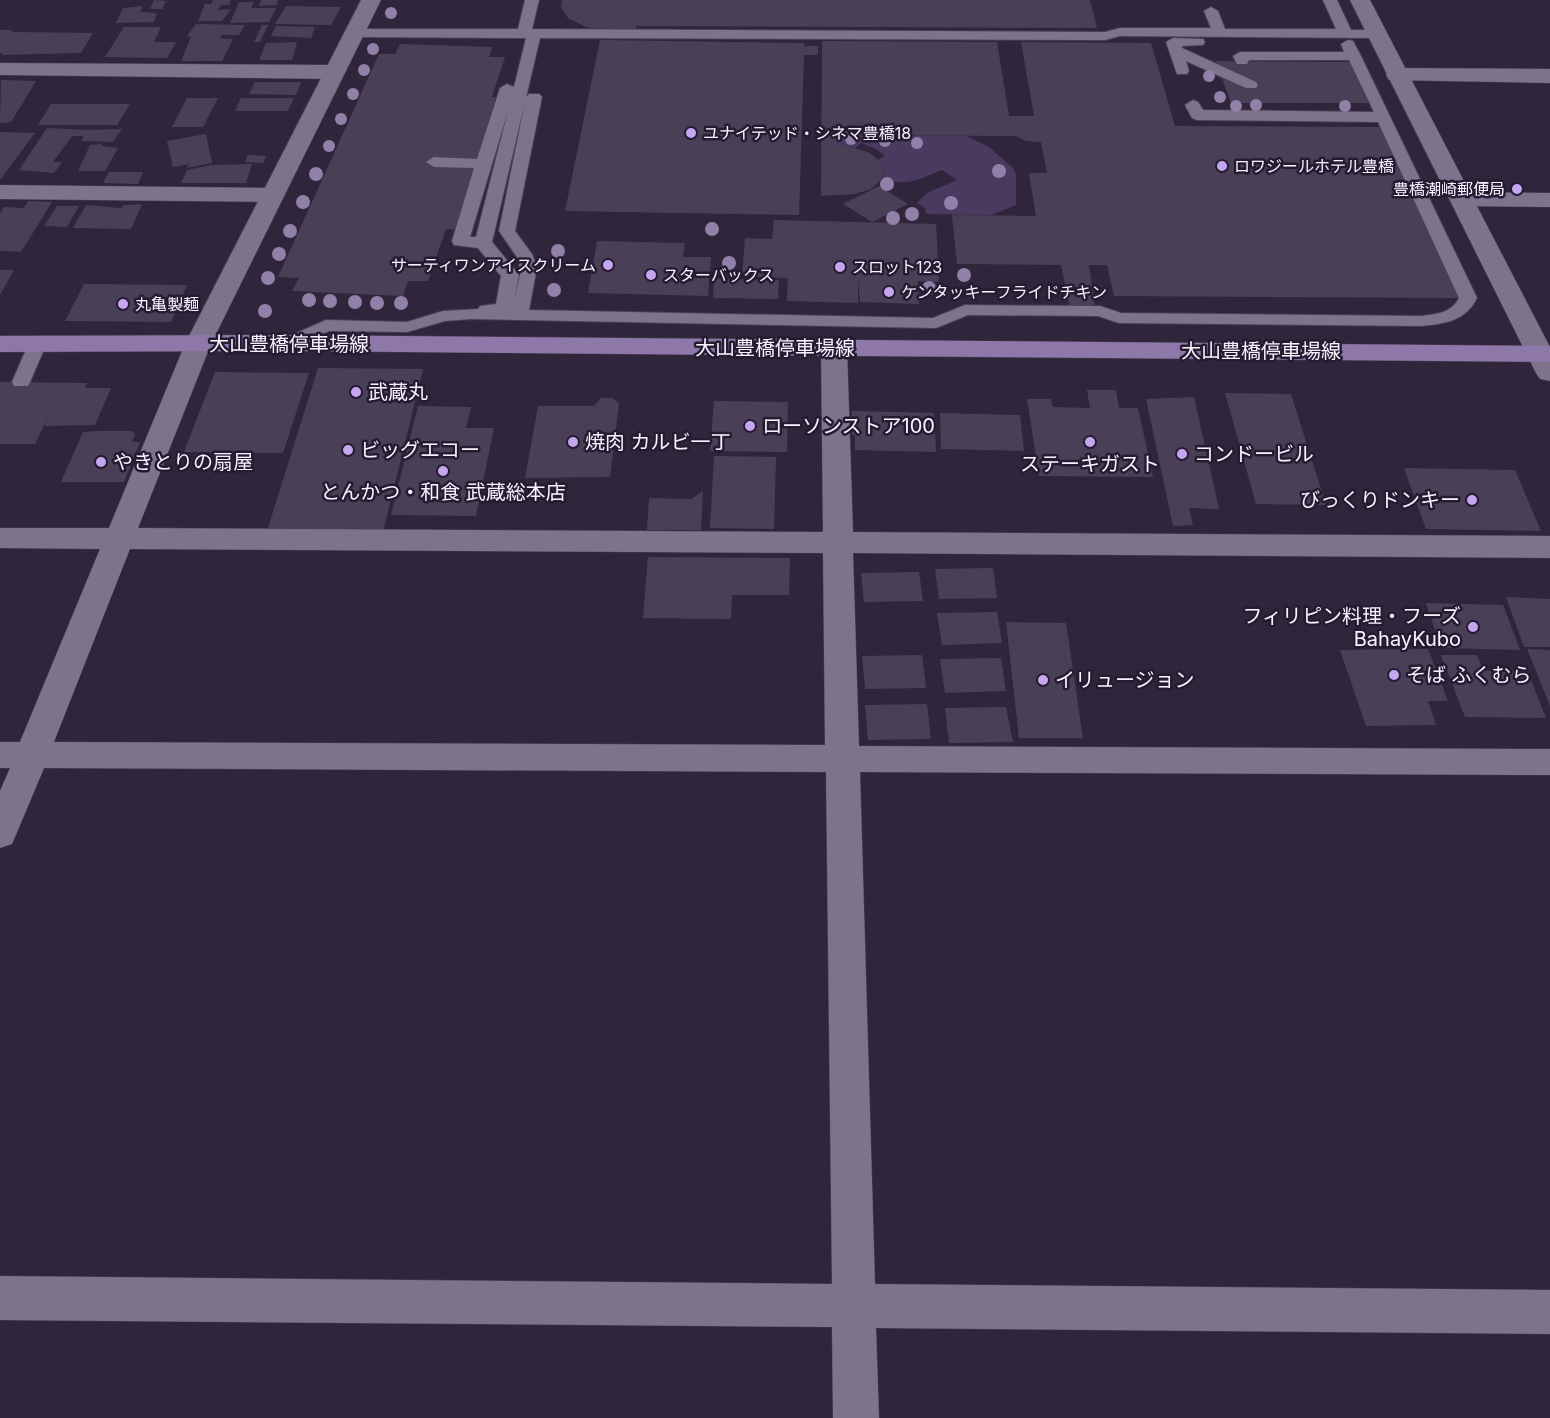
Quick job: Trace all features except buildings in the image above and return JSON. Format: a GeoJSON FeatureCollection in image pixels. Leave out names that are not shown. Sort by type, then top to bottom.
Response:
{"type":"FeatureCollection","features":[{"type":"Feature","properties":{"kind":"main road","name":"大山豊橋停車場線"},"geometry":{"type":"LineString","coordinates":[[0,344],[278,343],[834,348],[1547,360]]}},
{"type":"Feature","properties":{"kind":"street"},"geometry":{"type":"LineString","coordinates":[[0,834],[198,344],[371,0]]}},
{"type":"Feature","properties":{"kind":"street"},"geometry":{"type":"LineString","coordinates":[[1360,0],[1463,199],[1524,326],[1547,360]]}},
{"type":"Feature","properties":{"kind":"street"},"geometry":{"type":"LineString","coordinates":[[0,69],[334,72]]}},
{"type":"Feature","properties":{"kind":"street"},"geometry":{"type":"LineString","coordinates":[[1397,75],[1550,76]]}},
{"type":"Feature","properties":{"kind":"street"},"geometry":{"type":"LineString","coordinates":[[0,192],[273,195]]}},
{"type":"Feature","properties":{"kind":"street"},"geometry":{"type":"LineString","coordinates":[[1463,199],[1550,200]]}},
{"type":"Feature","properties":{"kind":"street"},"geometry":{"type":"LineString","coordinates":[[834,348],[840,543],[840,758],[856,1418]]}},
{"type":"Feature","properties":{"kind":"street"},"geometry":{"type":"LineString","coordinates":[[0,538],[1550,547]]}},
{"type":"Feature","properties":{"kind":"street"},"geometry":{"type":"LineString","coordinates":[[0,755],[1550,762]]}},
{"type":"Feature","properties":{"kind":"street"},"geometry":{"type":"LineString","coordinates":[[0,1298],[1550,1311]]}},
{"type":"Feature","properties":{"kind":"lane"},"geometry":{"type":"LineString","coordinates":[[519,315],[529,268],[526,257],[508,237],[507,231],[535,34],[532,0]]}},
{"type":"Feature","properties":{"kind":"lane"},"geometry":{"type":"LineString","coordinates":[[278,343],[326,325],[407,327],[443,316],[519,315],[936,323],[965,310],[1100,311],[1119,318],[1421,321],[1452,315],[1461,310],[1468,298],[1330,0]]}},
{"type":"Feature","properties":{"kind":"lane"},"geometry":{"type":"LineString","coordinates":[[1210,11],[1220,33]]}},
{"type":"Feature","properties":{"kind":"lane"},"geometry":{"type":"LineString","coordinates":[[355,33],[1105,36],[1120,32],[1220,33],[1297,30],[1349,44]]}},
{"type":"Feature","properties":{"kind":"lane"},"geometry":{"type":"LineString","coordinates":[[483,243],[460,242],[487,164],[522,86],[535,34]]}},
{"type":"Feature","properties":{"kind":"lane"},"geometry":{"type":"LineString","coordinates":[[1242,61],[1240,56],[1349,44],[1378,38]]}},
{"type":"Feature","properties":{"kind":"lane"},"geometry":{"type":"LineString","coordinates":[[1182,71],[1173,42],[1349,44]]}},
{"type":"Feature","properties":{"kind":"lane"},"geometry":{"type":"LineString","coordinates":[[1176,51],[1251,85]]}},
{"type":"Feature","properties":{"kind":"lane"},"geometry":{"type":"LineString","coordinates":[[278,343],[315,318],[417,317],[435,310],[504,309],[510,275],[483,243],[487,164],[507,86],[522,86]]}},
{"type":"Feature","properties":{"kind":"lane"},"geometry":{"type":"LineString","coordinates":[[1193,105],[1197,115],[1383,117]]}},
{"type":"Feature","properties":{"kind":"lane"},"geometry":{"type":"LineString","coordinates":[[434,162],[487,164]]}},
{"type":"Feature","properties":{"kind":"lane"},"geometry":{"type":"LineString","coordinates":[[21,382],[37,345]]}},
{"type":"Feature","properties":{"kind":"shaded area"},"geometry":{"type":"Polygon","coordinates":[[[838,135],[966,136],[989,147],[1013,168],[1016,174],[1016,205],[991,215],[926,214],[925,208],[917,203],[927,193],[957,180],[942,170],[905,182],[882,177],[884,171],[877,160],[885,156],[876,149],[861,143],[855,148],[837,146],[838,135]]]}},
{"type":"Feature","properties":{"kind":"place","name":"ユナイテッド・シネマ豊橋18"},"geometry":{"type":"Point","coordinates":[691,133]}},
{"type":"Feature","properties":{"kind":"place","name":"ロワジールホテル豊橋"},"geometry":{"type":"Point","coordinates":[1222,166]}},
{"type":"Feature","properties":{"kind":"place","name":"豊橋潮崎郵便局"},"geometry":{"type":"Point","coordinates":[1517,189]}},
{"type":"Feature","properties":{"kind":"place","name":"サーティワンアイスクリーム"},"geometry":{"type":"Point","coordinates":[608,265]}},
{"type":"Feature","properties":{"kind":"place","name":"スロット123"},"geometry":{"type":"Point","coordinates":[840,267]}},
{"type":"Feature","properties":{"kind":"place","name":"スターバックス"},"geometry":{"type":"Point","coordinates":[651,275]}},
{"type":"Feature","properties":{"kind":"place","name":"ケンタッキーフライドチキン"},"geometry":{"type":"Point","coordinates":[889,292]}},
{"type":"Feature","properties":{"kind":"place","name":"丸亀製麺"},"geometry":{"type":"Point","coordinates":[123,304]}},
{"type":"Feature","properties":{"kind":"place","name":"武蔵丸"},"geometry":{"type":"Point","coordinates":[356,392]}},
{"type":"Feature","properties":{"kind":"place","name":"ローソンストア100"},"geometry":{"type":"Point","coordinates":[750,426]}},
{"type":"Feature","properties":{"kind":"place","name":"焼肉 カルビ一丁"},"geometry":{"type":"Point","coordinates":[573,442]}},
{"type":"Feature","properties":{"kind":"place","name":"ステーキガスト"},"geometry":{"type":"Point","coordinates":[1090,442]}},
{"type":"Feature","properties":{"kind":"place","name":"ビッグエコー"},"geometry":{"type":"Point","coordinates":[348,450]}},
{"type":"Feature","properties":{"kind":"place","name":"コンドービル"},"geometry":{"type":"Point","coordinates":[1182,454]}},
{"type":"Feature","properties":{"kind":"place","name":"やきとりの扇屋"},"geometry":{"type":"Point","coordinates":[101,462]}},
{"type":"Feature","properties":{"kind":"place","name":"とんかつ・和食 武蔵総本店"},"geometry":{"type":"Point","coordinates":[443,471]}},
{"type":"Feature","properties":{"kind":"place","name":"びっくりドンキー"},"geometry":{"type":"Point","coordinates":[1472,500]}},
{"type":"Feature","properties":{"kind":"place","name":"フィリピン料理・フーズ BahayKubo"},"geometry":{"type":"Point","coordinates":[1473,627]}},
{"type":"Feature","properties":{"kind":"place","name":"そば ふくむら"},"geometry":{"type":"Point","coordinates":[1394,675]}},
{"type":"Feature","properties":{"kind":"place","name":"イリュージョン"},"geometry":{"type":"Point","coordinates":[1043,680]}}]}
